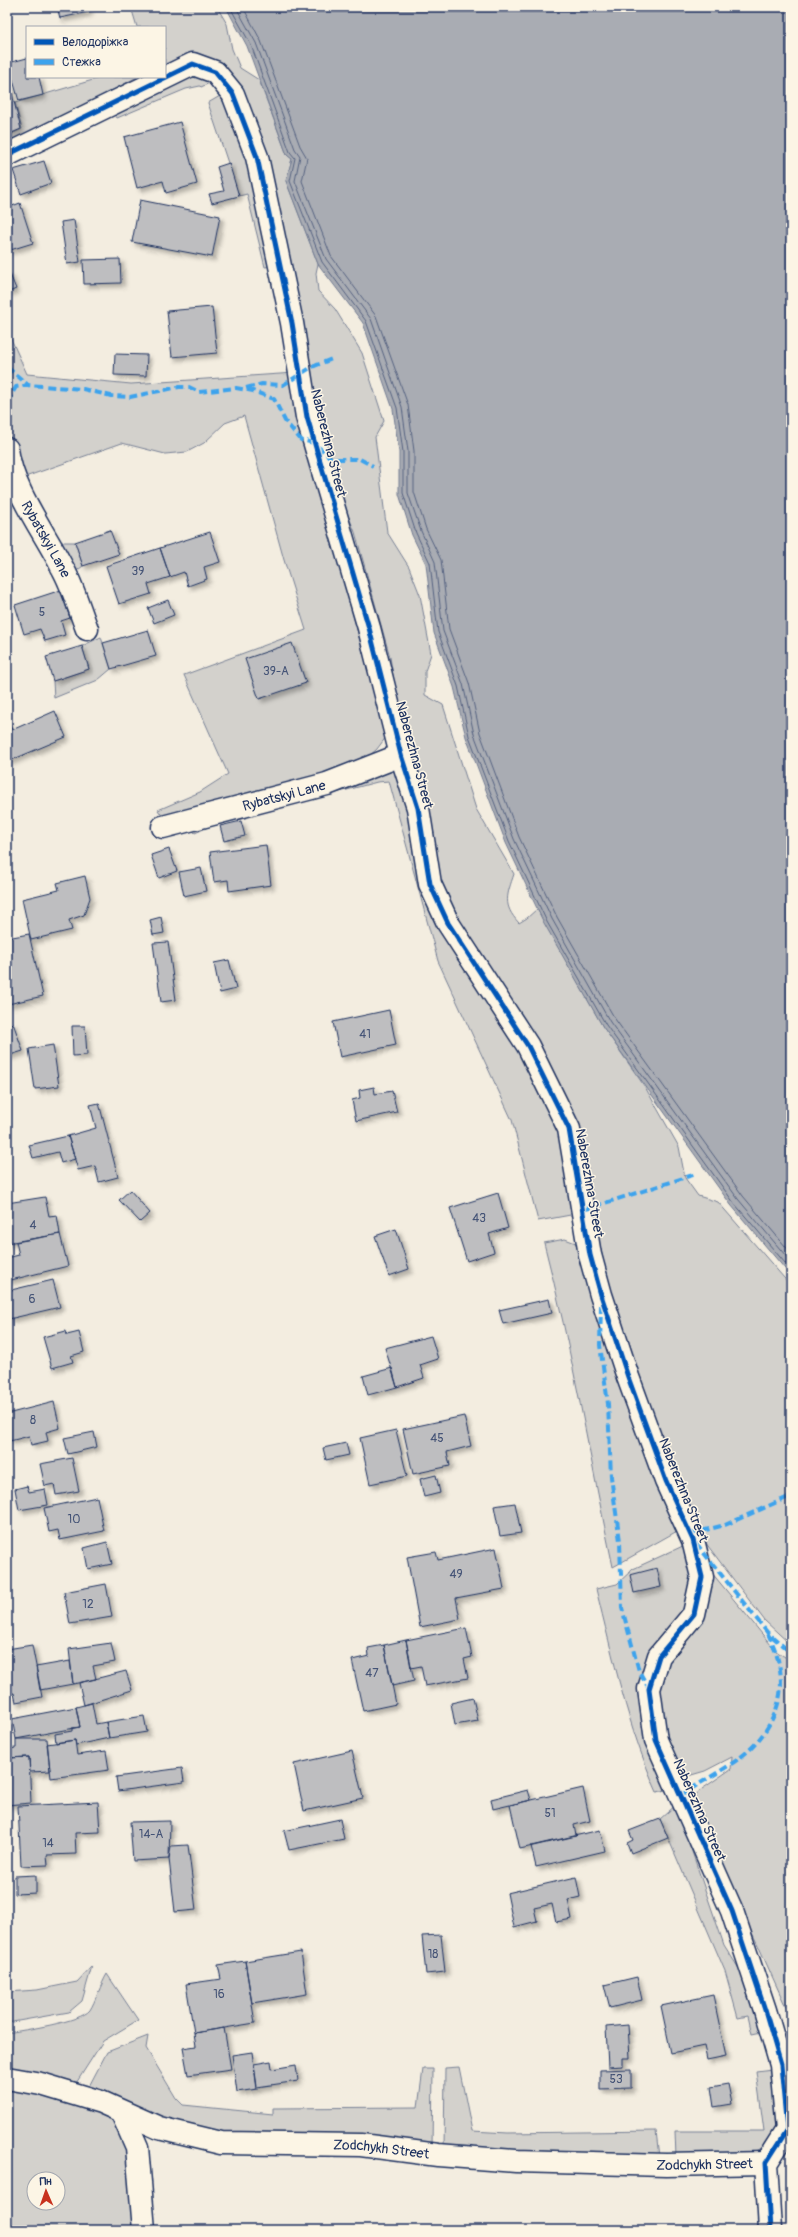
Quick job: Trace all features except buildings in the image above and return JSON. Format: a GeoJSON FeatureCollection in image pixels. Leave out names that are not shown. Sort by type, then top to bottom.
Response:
{"type":"FeatureCollection","features":[{"type":"Feature","properties":{"kind":"street","name":"Naberezhna Street"},"geometry":{"type":"LineString","coordinates":[[166,77],[193,64],[215,72],[233,94],[257,157],[292,323],[307,417],[369,628],[401,755],[418,808],[430,884],[448,923],[528,1046],[569,1129],[590,1255],[601,1295],[628,1377],[666,1480],[693,1540],[702,1577],[694,1614],[659,1656],[649,1690],[656,1740],[732,1911],[765,2010],[781,2065],[787,2130],[766,2163]]}},
{"type":"Feature","properties":{"kind":"street","name":"Naberezhna Street"},"geometry":{"type":"LineString","coordinates":[[7,155],[164,78]]}},
{"type":"Feature","properties":{"kind":"street","name":"Rybatskyi Lane"},"geometry":{"type":"LineString","coordinates":[[7,449],[9,463],[30,511],[63,568],[87,629]]}},
{"type":"Feature","properties":{"kind":"street","name":"Rybatskyi Lane"},"geometry":{"type":"LineString","coordinates":[[163,827],[327,784],[401,755]]}},
{"type":"Feature","properties":{"kind":"street","name":"Zodchykh Street"},"geometry":{"type":"LineString","coordinates":[[7,2078],[41,2084],[101,2102],[122,2113],[159,2128],[221,2144],[361,2145],[438,2155],[516,2160],[666,2165],[766,2163]]}},
{"type":"Feature","properties":{"kind":"street"},"geometry":{"type":"LineString","coordinates":[[122,2113],[137,2147],[144,2230]]}},
{"type":"Feature","properties":{"kind":"street"},"geometry":{"type":"LineString","coordinates":[[766,2163],[770,2230]]}},
{"type":"Feature","properties":{"kind":"shaded area"},"geometry":{"type":"Polygon","coordinates":[[[131,7],[217,7],[227,24],[232,49],[240,68],[259,80],[287,155],[292,159],[286,181],[318,264],[316,273],[318,291],[335,309],[362,353],[384,421],[375,437],[387,532],[409,567],[420,595],[431,654],[425,671],[425,695],[443,705],[476,809],[514,874],[508,894],[508,905],[510,911],[519,923],[537,909],[603,1027],[645,1087],[679,1147],[685,1178],[698,1196],[718,1202],[791,1286],[791,1645],[765,1621],[708,1546],[687,1512],[610,1291],[593,1213],[548,1064],[507,993],[463,935],[438,881],[402,732],[390,657],[355,532],[318,442],[253,123],[189,58],[166,65],[166,26],[137,26],[131,7]]]}},
{"type":"Feature","properties":{"kind":"shaded area"},"geometry":{"type":"Polygon","coordinates":[[[200,77],[212,82],[201,87],[186,89],[117,118],[114,113],[185,78],[200,77]]]}},
{"type":"Feature","properties":{"kind":"shaded area"},"geometry":{"type":"Polygon","coordinates":[[[100,78],[135,78],[7,147],[7,136],[22,129],[15,103],[100,78]]]}},
{"type":"Feature","properties":{"kind":"shaded area"},"geometry":{"type":"Polygon","coordinates":[[[220,96],[240,136],[254,178],[274,266],[265,267],[247,194],[239,196],[208,103],[220,96]]]}},
{"type":"Feature","properties":{"kind":"shaded area"},"geometry":{"type":"Polygon","coordinates":[[[7,330],[27,374],[131,384],[295,373],[300,418],[386,737],[377,749],[360,764],[163,817],[158,810],[200,792],[228,774],[184,675],[306,630],[284,560],[244,416],[225,423],[204,443],[187,452],[165,454],[122,443],[25,477],[60,542],[75,542],[83,566],[74,573],[17,470],[10,438],[7,396],[7,330]]]}},
{"type":"Feature","properties":{"kind":"shaded area"},"geometry":{"type":"Polygon","coordinates":[[[101,637],[111,669],[98,680],[54,698],[53,681],[89,669],[82,646],[101,637]]]}},
{"type":"Feature","properties":{"kind":"shaded area"},"geometry":{"type":"Polygon","coordinates":[[[396,767],[409,816],[421,879],[524,1050],[564,1141],[576,1214],[538,1221],[512,1120],[438,961],[389,781],[377,782],[208,827],[195,833],[190,827],[396,767]]]}},
{"type":"Feature","properties":{"kind":"shaded area"},"geometry":{"type":"Polygon","coordinates":[[[565,1239],[581,1245],[679,1530],[613,1567],[572,1364],[544,1243],[565,1239]]]}},
{"type":"Feature","properties":{"kind":"shaded area"},"geometry":{"type":"Polygon","coordinates":[[[685,1545],[695,1573],[683,1618],[654,1650],[670,1789],[657,1792],[629,1718],[596,1589],[617,1584],[633,1569],[685,1545]]]}},
{"type":"Feature","properties":{"kind":"shaded area"},"geometry":{"type":"Polygon","coordinates":[[[707,1567],[776,1651],[791,1661],[791,2077],[788,2063],[790,2016],[758,1945],[714,1856],[692,1798],[702,1789],[731,1769],[732,1757],[705,1771],[681,1778],[665,1740],[657,1701],[664,1664],[707,1611],[707,1567]]]}},
{"type":"Feature","properties":{"kind":"shaded area"},"geometry":{"type":"Polygon","coordinates":[[[676,1805],[724,1945],[748,1983],[766,2031],[752,2034],[748,2016],[738,2018],[725,1971],[660,1819],[676,1805]]]}},
{"type":"Feature","properties":{"kind":"shaded area"},"geometry":{"type":"Polygon","coordinates":[[[92,1966],[82,2001],[69,2012],[7,2023],[7,1992],[37,1990],[77,1982],[92,1966]]]}},
{"type":"Feature","properties":{"kind":"shaded area"},"geometry":{"type":"Polygon","coordinates":[[[107,1974],[138,2020],[103,2041],[73,2088],[7,2073],[7,2033],[64,2022],[85,2014],[92,2007],[107,1974]]]}},
{"type":"Feature","properties":{"kind":"shaded area"},"geometry":{"type":"Polygon","coordinates":[[[148,2036],[146,2048],[176,2098],[183,2105],[273,2114],[273,2108],[418,2107],[423,2069],[433,2069],[432,2148],[222,2138],[86,2092],[107,2052],[148,2036]]]}},
{"type":"Feature","properties":{"kind":"shaded area"},"geometry":{"type":"Polygon","coordinates":[[[459,2067],[472,2131],[508,2133],[656,2131],[659,2157],[444,2150],[445,2068],[459,2067]]]}},
{"type":"Feature","properties":{"kind":"shaded area"},"geometry":{"type":"Polygon","coordinates":[[[772,2069],[777,2105],[777,2117],[775,2128],[763,2147],[752,2154],[676,2157],[675,2131],[764,2131],[756,2071],[772,2069]]]}},
{"type":"Feature","properties":{"kind":"shaded area"},"geometry":{"type":"Polygon","coordinates":[[[7,2084],[116,2116],[127,2136],[137,2230],[7,2230],[7,2084]]]}},
{"type":"Feature","properties":{"kind":"water"},"geometry":{"type":"Polygon","coordinates":[[[226,7],[791,7],[791,1276],[731,1205],[603,1027],[544,923],[506,843],[466,737],[454,687],[434,633],[426,564],[412,535],[399,494],[399,452],[393,409],[363,323],[318,264],[286,181],[292,159],[287,155],[247,46],[226,7]]]}},
{"type":"Feature","properties":{"kind":"marked path"},"geometry":{"type":"LineString","coordinates":[[246,388],[262,384],[283,385],[312,367],[332,359]]}},
{"type":"Feature","properties":{"kind":"marked path"},"geometry":{"type":"LineString","coordinates":[[7,367],[28,385]]}},
{"type":"Feature","properties":{"kind":"marked path"},"geometry":{"type":"LineString","coordinates":[[7,402],[16,387],[28,385],[83,389],[111,396],[130,397],[179,387],[189,387],[199,392],[236,388],[253,391],[274,399],[285,421],[301,440],[314,443],[332,459],[360,459],[373,466]]}},
{"type":"Feature","properties":{"kind":"marked path"},"geometry":{"type":"LineString","coordinates":[[583,1210],[696,1174]]}},
{"type":"Feature","properties":{"kind":"marked path"},"geometry":{"type":"LineString","coordinates":[[601,1305],[600,1345],[608,1404],[611,1477],[620,1541],[622,1608],[639,1671],[649,1689]]}},
{"type":"Feature","properties":{"kind":"marked path"},"geometry":{"type":"LineString","coordinates":[[690,1534],[725,1525],[791,1496]]}},
{"type":"Feature","properties":{"kind":"marked path"},"geometry":{"type":"LineString","coordinates":[[696,1543],[767,1632],[791,1653]]}},
{"type":"Feature","properties":{"kind":"marked path"},"geometry":{"type":"LineString","coordinates":[[680,1796],[731,1764],[749,1750],[766,1730],[773,1717],[781,1689],[781,1675],[774,1647],[767,1632]]}},
{"type":"Feature","properties":{"kind":"cycle path"},"geometry":{"type":"LineString","coordinates":[[166,77],[193,64],[215,72],[233,94],[257,157],[292,323],[307,417],[369,628],[401,755],[418,808],[430,884],[448,923],[528,1046],[569,1129],[590,1255],[601,1295],[628,1377],[666,1481],[693,1540],[702,1577],[694,1614],[659,1656],[649,1689],[656,1740],[732,1911],[765,2010],[781,2065],[787,2130],[766,2163],[770,2230]]}},
{"type":"Feature","properties":{"kind":"cycle path"},"geometry":{"type":"LineString","coordinates":[[7,155],[164,78]]}}]}
